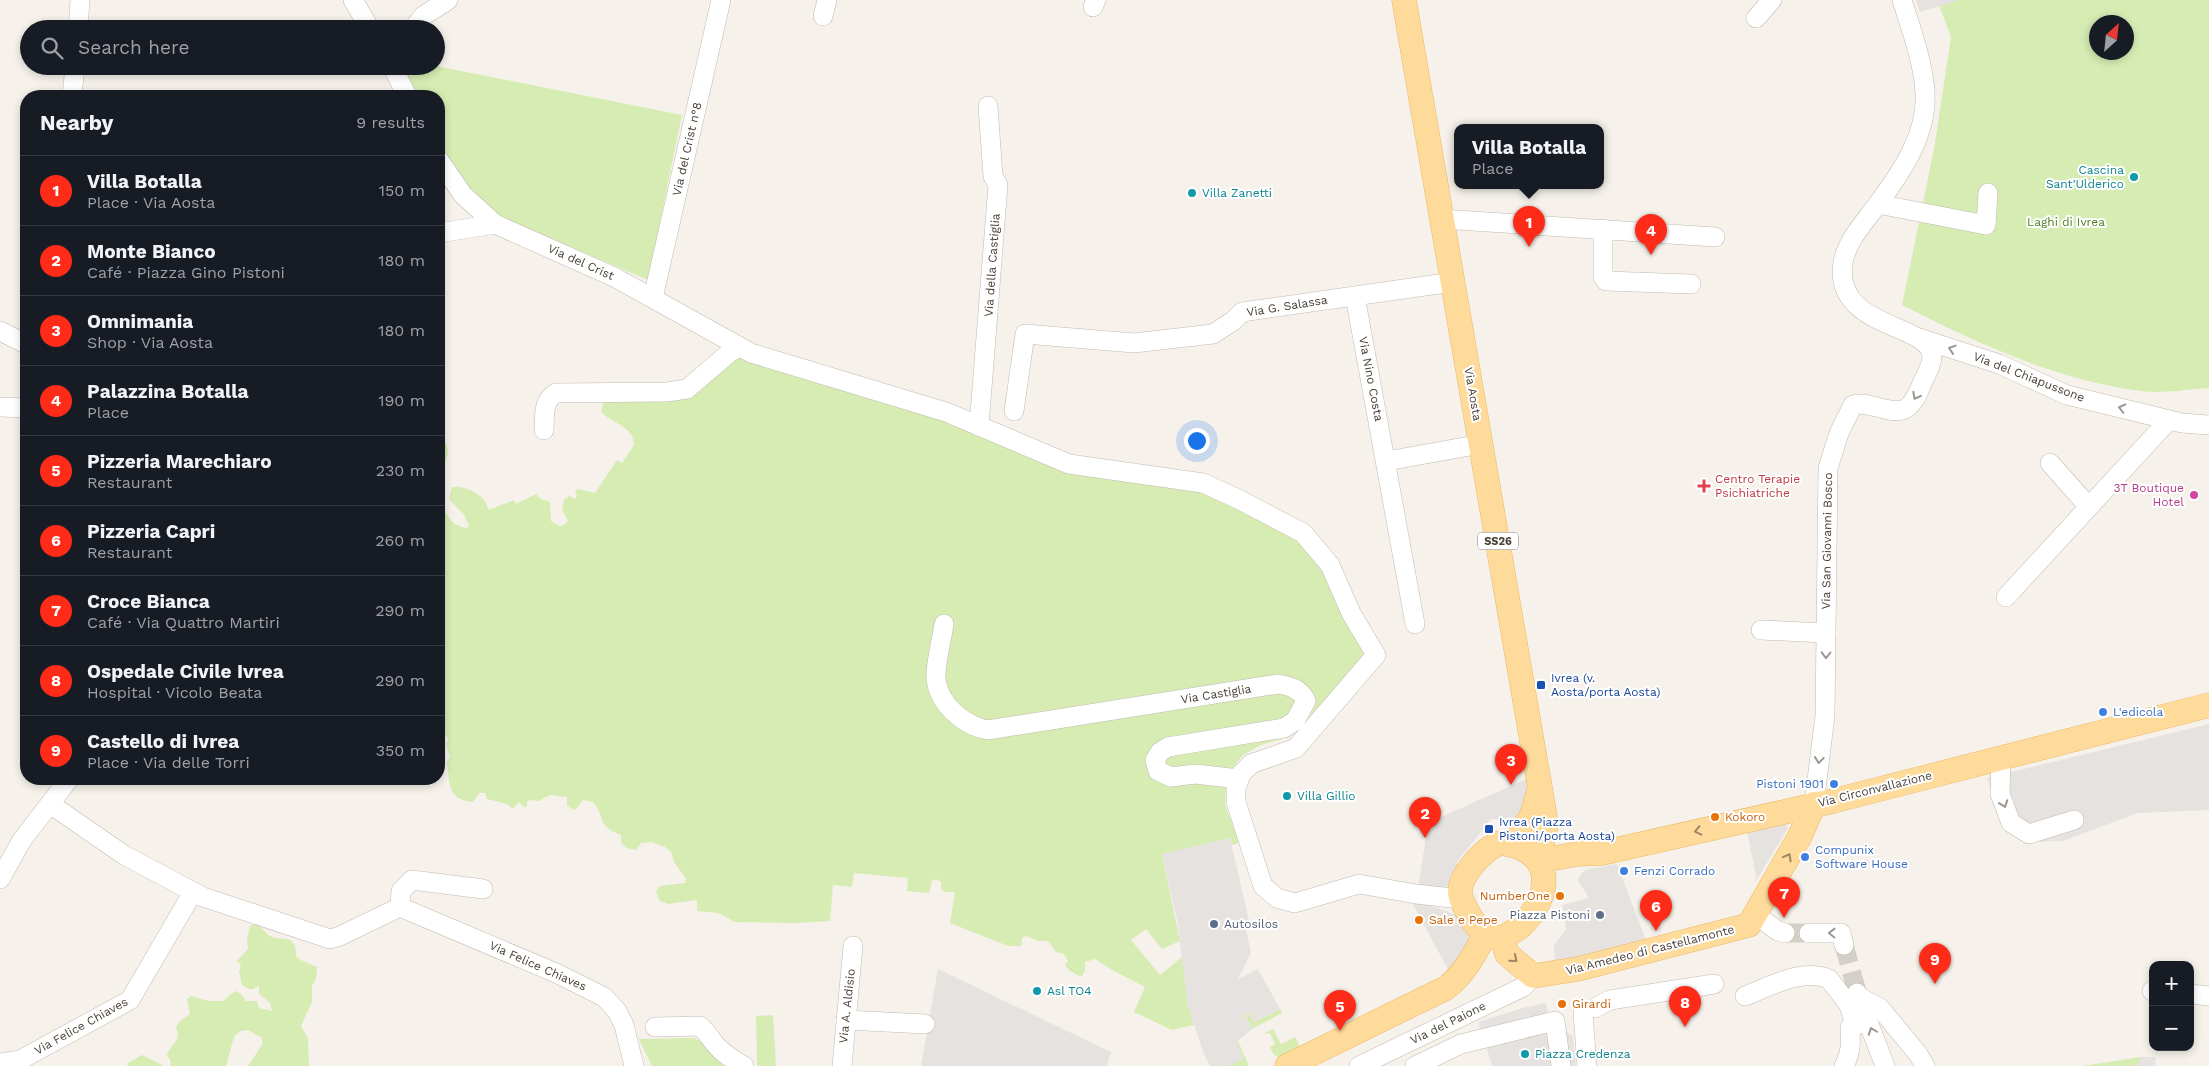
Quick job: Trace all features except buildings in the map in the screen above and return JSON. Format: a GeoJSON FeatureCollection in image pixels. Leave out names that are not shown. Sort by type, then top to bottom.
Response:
{"type":"FeatureCollection","features":[{"type":"Feature","properties":{"kind":"main road","name":"Via Aosta"},"geometry":{"type":"LineString","coordinates":[[1404,0],[1546,825],[1538,861]]}},
{"type":"Feature","properties":{"kind":"main road","name":"Via Circonvallazione"},"geometry":{"type":"LineString","coordinates":[[1538,861],[1577,854],[1602,853],[1814,804],[2209,705]]}},
{"type":"Feature","properties":{"kind":"main road","name":"Via Aosta"},"geometry":{"type":"LineString","coordinates":[[1514,845],[1532,815],[1539,788]]}},
{"type":"Feature","properties":{"kind":"main road","name":"Via Amedeo di Castellamonte"},"geometry":{"type":"LineString","coordinates":[[1533,976],[1578,969],[1749,925],[1800,836],[1814,804]]}},
{"type":"Feature","properties":{"kind":"main road","name":"SS26"},"geometry":{"type":"LineString","coordinates":[[1546,825],[1552,837],[1562,847],[1577,854]]}},
{"type":"Feature","properties":{"kind":"main road"},"geometry":{"type":"LineString","coordinates":[[1287,1066],[1446,988],[1459,978],[1494,936],[1521,926],[1540,899],[1545,874],[1538,861],[1527,851],[1514,845],[1501,843],[1483,852],[1464,879],[1459,892],[1471,917],[1494,936],[1507,954],[1533,976]]}},
{"type":"Feature","properties":{"kind":"street"},"geometry":{"type":"LineString","coordinates":[[79,20],[80,0]]}},
{"type":"Feature","properties":{"kind":"street"},"geometry":{"type":"LineString","coordinates":[[353,0],[365,20]]}},
{"type":"Feature","properties":{"kind":"street"},"geometry":{"type":"LineString","coordinates":[[420,20],[448,0]]}},
{"type":"Feature","properties":{"kind":"street","name":"Via del Crist n°8"},"geometry":{"type":"LineString","coordinates":[[653,298],[721,0]]}},
{"type":"Feature","properties":{"kind":"street"},"geometry":{"type":"LineString","coordinates":[[1756,18],[1772,0]]}},
{"type":"Feature","properties":{"kind":"street"},"geometry":{"type":"LineString","coordinates":[[1902,0],[1925,92],[1923,116],[1910,152],[1898,177],[1847,247],[1842,264],[1844,283],[1852,301],[1870,317],[1919,338]]}},
{"type":"Feature","properties":{"kind":"street"},"geometry":{"type":"LineString","coordinates":[[73,90],[74,75]]}},
{"type":"Feature","properties":{"kind":"street"},"geometry":{"type":"LineString","coordinates":[[396,75],[404,90]]}},
{"type":"Feature","properties":{"kind":"street","name":"Via della Castiglia"},"geometry":{"type":"LineString","coordinates":[[979,426],[998,185],[993,176],[988,106]]}},
{"type":"Feature","properties":{"kind":"street","name":"Via del Crist"},"geometry":{"type":"LineString","coordinates":[[445,168],[463,194],[495,224],[614,277],[751,353],[946,412],[979,426]]}},
{"type":"Feature","properties":{"kind":"street"},"geometry":{"type":"LineString","coordinates":[[1878,204],[1986,225],[1988,193]]}},
{"type":"Feature","properties":{"kind":"street"},"geometry":{"type":"LineString","coordinates":[[1442,220],[1715,237]]}},
{"type":"Feature","properties":{"kind":"street"},"geometry":{"type":"LineString","coordinates":[[445,232],[495,224]]}},
{"type":"Feature","properties":{"kind":"street"},"geometry":{"type":"LineString","coordinates":[[1603,229],[1603,278],[1606,281],[1691,284]]}},
{"type":"Feature","properties":{"kind":"street","name":"Via G. Salassa"},"geometry":{"type":"LineString","coordinates":[[1014,411],[1025,334],[1134,343],[1213,334],[1233,321],[1242,312],[1453,282]]}},
{"type":"Feature","properties":{"kind":"street","name":"Via Nino Costa"},"geometry":{"type":"LineString","coordinates":[[1354,296],[1415,624]]}},
{"type":"Feature","properties":{"kind":"street"},"geometry":{"type":"LineString","coordinates":[[0,331],[20,341]]}},
{"type":"Feature","properties":{"kind":"street","name":"Via del Chiapussone"},"geometry":{"type":"LineString","coordinates":[[1919,338],[1999,364],[2067,395],[2169,420],[2209,425]]}},
{"type":"Feature","properties":{"kind":"street","name":"Via San Giovanni Bosco"},"geometry":{"type":"LineString","coordinates":[[1814,804],[1825,716],[1828,468],[1838,433],[1853,405],[1862,404],[1896,411],[1906,409],[1913,402],[1931,365],[1932,355],[1929,347],[1919,338]]}},
{"type":"Feature","properties":{"kind":"street"},"geometry":{"type":"LineString","coordinates":[[544,430],[546,403],[548,397],[556,393],[667,392],[687,389],[729,353],[740,347]]}},
{"type":"Feature","properties":{"kind":"street"},"geometry":{"type":"LineString","coordinates":[[0,407],[20,408]]}},
{"type":"Feature","properties":{"kind":"street"},"geometry":{"type":"LineString","coordinates":[[2006,596],[2169,420]]}},
{"type":"Feature","properties":{"kind":"street"},"geometry":{"type":"LineString","coordinates":[[979,426],[1068,464],[1203,483],[1303,533],[1330,565],[1351,613],[1376,655],[1296,748],[1251,764],[1240,774],[1236,788],[1236,802],[1263,886],[1277,898],[1295,904],[1359,884],[1433,897],[1461,899]]}},
{"type":"Feature","properties":{"kind":"street"},"geometry":{"type":"LineString","coordinates":[[1386,461],[1481,444]]}},
{"type":"Feature","properties":{"kind":"street"},"geometry":{"type":"LineString","coordinates":[[2050,463],[2089,507]]}},
{"type":"Feature","properties":{"kind":"street","name":"Via Castiglia"},"geometry":{"type":"LineString","coordinates":[[944,624],[936,678],[941,694],[949,708],[978,728],[988,730],[1278,684],[1299,691],[1306,701],[1295,721],[1284,728],[1168,747],[1160,752],[1155,760],[1158,770],[1171,777],[1194,774],[1239,779]]}},
{"type":"Feature","properties":{"kind":"street"},"geometry":{"type":"LineString","coordinates":[[1761,630],[1826,633]]}},
{"type":"Feature","properties":{"kind":"street"},"geometry":{"type":"LineString","coordinates":[[2001,756],[2000,794],[2011,823],[2029,834],[2074,820]]}},
{"type":"Feature","properties":{"kind":"street"},"geometry":{"type":"LineString","coordinates":[[0,879],[22,840],[64,785]]}},
{"type":"Feature","properties":{"kind":"street"},"geometry":{"type":"LineString","coordinates":[[50,804],[124,855],[203,897],[330,938],[340,936],[400,908],[401,891],[412,880],[462,880],[483,889]]}},
{"type":"Feature","properties":{"kind":"street","name":"Via Felice Chiaves"},"geometry":{"type":"LineString","coordinates":[[0,1064],[20,1060],[130,1000],[193,892]]}},
{"type":"Feature","properties":{"kind":"street","name":"Via Felice Chiaves"},"geometry":{"type":"LineString","coordinates":[[400,908],[556,973],[604,997],[617,1012],[624,1025],[634,1066]]}},
{"type":"Feature","properties":{"kind":"street"},"geometry":{"type":"LineString","coordinates":[[1755,915],[1778,931],[1785,932]]}},
{"type":"Feature","properties":{"kind":"street"},"geometry":{"type":"LineString","coordinates":[[1809,933],[1841,933],[1844,946]]}},
{"type":"Feature","properties":{"kind":"street","name":"Via A. Aldisio"},"geometry":{"type":"LineString","coordinates":[[842,1066],[853,946]]}},
{"type":"Feature","properties":{"kind":"street","name":"Via del Paione"},"geometry":{"type":"LineString","coordinates":[[1359,1066],[1522,987],[1533,976]]}},
{"type":"Feature","properties":{"kind":"street"},"geometry":{"type":"LineString","coordinates":[[1745,996],[1794,976],[1821,976],[1829,979],[1855,998],[1880,1008],[1918,1054],[1925,1066]]}},
{"type":"Feature","properties":{"kind":"street"},"geometry":{"type":"LineString","coordinates":[[1587,1066],[1589,1010],[1610,1000],[1714,984]]}},
{"type":"Feature","properties":{"kind":"street"},"geometry":{"type":"LineString","coordinates":[[2194,994],[2209,996]]}},
{"type":"Feature","properties":{"kind":"street"},"geometry":{"type":"LineString","coordinates":[[1844,1066],[1852,1047],[1850,1028],[1855,1026],[1855,998]]}},
{"type":"Feature","properties":{"kind":"street"},"geometry":{"type":"LineString","coordinates":[[1855,998],[1885,1066]]}},
{"type":"Feature","properties":{"kind":"street"},"geometry":{"type":"LineString","coordinates":[[846,1020],[925,1024]]}},
{"type":"Feature","properties":{"kind":"street"},"geometry":{"type":"LineString","coordinates":[[1415,1066],[1461,1044],[1555,1021],[1561,1066]]}},
{"type":"Feature","properties":{"kind":"street"},"geometry":{"type":"LineString","coordinates":[[655,1026],[700,1026],[710,1035],[714,1044],[744,1066]]}},
{"type":"Feature","properties":{"kind":"green space","name":"Laghi di Ivrea"},"geometry":{"type":"Polygon","coordinates":[[[1937,0],[2209,0],[2209,388],[2149,392],[2109,386],[2078,378],[2048,369],[1988,346],[1902,305],[1934,149],[1951,37],[1937,0]]]}},
{"type":"Feature","properties":{"kind":"green space"},"geometry":{"type":"Polygon","coordinates":[[[445,68],[682,115],[648,280],[497,215],[457,177],[445,152],[445,90],[414,90],[406,75],[445,75],[445,68]]]}},
{"type":"Feature","properties":{"kind":"green space"},"geometry":{"type":"Polygon","coordinates":[[[731,354],[945,415],[1068,467],[1201,487],[1297,539],[1324,568],[1367,656],[1289,737],[1261,745],[1243,755],[1237,762],[1227,778],[1225,804],[1239,843],[1232,845],[1230,838],[1162,854],[1180,941],[1162,949],[1146,929],[1131,940],[1160,975],[1182,957],[1188,1006],[1194,1025],[1172,1030],[1134,1012],[1145,987],[1095,959],[1085,962],[1085,971],[1081,977],[1070,971],[1065,965],[1068,961],[1064,954],[1056,952],[1048,941],[1038,941],[1026,936],[1022,938],[1021,946],[1008,946],[950,923],[955,892],[944,892],[941,888],[941,882],[936,879],[932,881],[929,893],[907,891],[908,878],[854,873],[852,887],[833,885],[830,921],[795,923],[735,922],[718,913],[697,911],[697,900],[668,904],[660,901],[656,892],[660,886],[685,883],[686,879],[674,862],[671,852],[665,847],[652,842],[641,843],[636,850],[627,848],[621,843],[621,835],[604,825],[593,802],[583,800],[575,810],[567,806],[567,797],[550,795],[539,801],[530,800],[527,802],[527,807],[524,807],[519,802],[513,809],[507,804],[487,799],[485,793],[479,793],[473,802],[465,801],[454,794],[449,777],[447,762],[450,757],[446,744],[448,740],[445,735],[445,512],[456,525],[467,528],[469,526],[464,515],[449,499],[452,487],[473,491],[484,500],[489,510],[514,500],[516,504],[536,494],[541,499],[550,502],[551,521],[560,526],[564,525],[568,521],[562,510],[564,499],[570,496],[575,499],[577,496],[575,491],[578,489],[595,493],[617,460],[622,463],[634,445],[633,438],[626,429],[601,412],[604,401],[670,398],[731,354]]]}},
{"type":"Feature","properties":{"kind":"green space"},"geometry":{"type":"Polygon","coordinates":[[[445,443],[447,446],[448,454],[445,462],[445,443]]]}},
{"type":"Feature","properties":{"kind":"green space"},"geometry":{"type":"Polygon","coordinates":[[[257,925],[274,938],[288,939],[296,948],[296,956],[317,967],[316,979],[312,986],[312,1002],[301,1026],[308,1038],[309,1066],[248,1066],[262,1045],[262,1038],[248,1030],[240,1031],[234,1037],[226,1066],[170,1066],[171,1062],[167,1055],[178,1036],[176,1027],[179,1022],[190,1014],[187,999],[191,996],[209,1001],[223,1001],[235,991],[240,993],[246,1001],[257,1001],[259,1008],[272,1011],[270,1003],[259,994],[259,986],[251,990],[242,985],[239,971],[241,965],[237,961],[248,949],[247,939],[250,926],[257,925]]]}},
{"type":"Feature","properties":{"kind":"green space"},"geometry":{"type":"Polygon","coordinates":[[[1280,1009],[1282,1013],[1252,1029],[1245,1015],[1249,1013],[1254,1022],[1280,1009]]]}},
{"type":"Feature","properties":{"kind":"green space"},"geometry":{"type":"Polygon","coordinates":[[[773,1015],[776,1066],[759,1066],[757,1065],[756,1016],[773,1015]]]}},
{"type":"Feature","properties":{"kind":"green space"},"geometry":{"type":"Polygon","coordinates":[[[1273,1029],[1281,1044],[1295,1037],[1301,1049],[1281,1058],[1274,1055],[1270,1047],[1275,1044],[1270,1033],[1263,1034],[1273,1029]]]}},
{"type":"Feature","properties":{"kind":"green space"},"geometry":{"type":"Polygon","coordinates":[[[693,1038],[706,1043],[734,1066],[652,1066],[639,1039],[693,1038]]]}},
{"type":"Feature","properties":{"kind":"green space"},"geometry":{"type":"Polygon","coordinates":[[[1238,1041],[1249,1066],[1228,1066],[1243,1059],[1236,1042],[1238,1041]]]}},
{"type":"Feature","properties":{"kind":"green space"},"geometry":{"type":"Polygon","coordinates":[[[142,1055],[164,1066],[127,1066],[128,1063],[142,1055]]]}},
{"type":"Feature","properties":{"kind":"green space"},"geometry":{"type":"Polygon","coordinates":[[[2141,1057],[2137,1066],[2082,1066],[2141,1057]]]}},
{"type":"Feature","properties":{"kind":"shaded area"},"geometry":{"type":"Polygon","coordinates":[[[1916,0],[1956,0],[1957,1],[1920,12],[1916,0]]]}},
{"type":"Feature","properties":{"kind":"shaded area"},"geometry":{"type":"Polygon","coordinates":[[[2209,724],[2209,810],[2138,813],[2063,841],[2032,842],[2011,835],[1998,810],[1987,778],[2209,724]]]}},
{"type":"Feature","properties":{"kind":"shaded area"},"geometry":{"type":"Polygon","coordinates":[[[1526,779],[1531,795],[1517,818],[1511,820],[1491,819],[1457,862],[1458,866],[1451,886],[1418,890],[1428,823],[1526,779]]]}},
{"type":"Feature","properties":{"kind":"shaded area"},"geometry":{"type":"Polygon","coordinates":[[[1784,823],[1788,828],[1755,883],[1756,876],[1747,831],[1784,823]]]}},
{"type":"Feature","properties":{"kind":"shaded area","name":"Autosilos"},"geometry":{"type":"Polygon","coordinates":[[[1230,838],[1251,929],[1246,930],[1251,953],[1238,979],[1258,969],[1280,1009],[1254,1022],[1249,1013],[1245,1015],[1252,1029],[1236,1042],[1243,1059],[1228,1066],[1210,1066],[1204,1054],[1188,1006],[1177,920],[1162,854],[1230,838]]]}},
{"type":"Feature","properties":{"kind":"shaded area","name":"Piazza Pistoni"},"geometry":{"type":"Polygon","coordinates":[[[1617,864],[1647,943],[1555,963],[1554,945],[1566,929],[1562,905],[1589,898],[1578,880],[1582,873],[1588,869],[1617,864]]]}},
{"type":"Feature","properties":{"kind":"shaded area"},"geometry":{"type":"Polygon","coordinates":[[[1410,899],[1458,915],[1469,932],[1469,945],[1450,973],[1410,899]]]}},
{"type":"Feature","properties":{"kind":"shaded area"},"geometry":{"type":"Polygon","coordinates":[[[938,969],[1111,1052],[1107,1066],[921,1066],[938,969]]]}},
{"type":"Feature","properties":{"kind":"shaded area"},"geometry":{"type":"Polygon","coordinates":[[[1546,1003],[1548,1014],[1573,1037],[1576,1066],[1490,1066],[1492,1065],[1478,1022],[1546,1003]]]}},
{"type":"Feature","properties":{"kind":"shaded area"},"geometry":{"type":"Polygon","coordinates":[[[2141,1057],[2156,1057],[2155,1066],[2137,1066],[2141,1057]]]}},
{"type":"Feature","properties":{"kind":"tunnel"},"geometry":{"type":"LineString","coordinates":[[1785,933],[1809,933]]}},
{"type":"Feature","properties":{"kind":"tunnel"},"geometry":{"type":"LineString","coordinates":[[1844,945],[1857,992]]}},
{"type":"Feature","properties":{"kind":"place","name":"Cascina Sant'Ulderico"},"geometry":{"type":"Point","coordinates":[2134,177]}},
{"type":"Feature","properties":{"kind":"place","name":"Villa Zanetti"},"geometry":{"type":"Point","coordinates":[1192,193]}},
{"type":"Feature","properties":{"kind":"place","name":"Villa Botalla"},"geometry":{"type":"Point","coordinates":[1529,247]}},
{"type":"Feature","properties":{"kind":"place","name":"Palazzina Botalla"},"geometry":{"type":"Point","coordinates":[1651,255]}},
{"type":"Feature","properties":{"kind":"place","name":"Centro Terapie Psichiatriche"},"geometry":{"type":"Point","coordinates":[1704,486]}},
{"type":"Feature","properties":{"kind":"place","name":"3T Boutique Hotel"},"geometry":{"type":"Point","coordinates":[2194,495]}},
{"type":"Feature","properties":{"kind":"place","name":"Ivrea (v. Aosta/porta Aosta)"},"geometry":{"type":"Point","coordinates":[1541,685]}},
{"type":"Feature","properties":{"kind":"place","name":"L'edicola"},"geometry":{"type":"Point","coordinates":[2103,712]}},
{"type":"Feature","properties":{"kind":"place","name":"Pistoni 1901"},"geometry":{"type":"Point","coordinates":[1834,784]}},
{"type":"Feature","properties":{"kind":"place","name":"Omnimania"},"geometry":{"type":"Point","coordinates":[1511,785]}},
{"type":"Feature","properties":{"kind":"place","name":"Villa Gillio"},"geometry":{"type":"Point","coordinates":[1287,796]}},
{"type":"Feature","properties":{"kind":"place","name":"Kokoro"},"geometry":{"type":"Point","coordinates":[1715,817]}},
{"type":"Feature","properties":{"kind":"place","name":"Ivrea (Piazza Pistoni/porta Aosta)"},"geometry":{"type":"Point","coordinates":[1489,829]}},
{"type":"Feature","properties":{"kind":"place","name":"Monte Bianco"},"geometry":{"type":"Point","coordinates":[1425,838]}},
{"type":"Feature","properties":{"kind":"place","name":"Compunix Software House"},"geometry":{"type":"Point","coordinates":[1805,857]}},
{"type":"Feature","properties":{"kind":"place","name":"Fenzi Corrado"},"geometry":{"type":"Point","coordinates":[1624,871]}},
{"type":"Feature","properties":{"kind":"place","name":"NumberOne"},"geometry":{"type":"Point","coordinates":[1560,896]}},
{"type":"Feature","properties":{"kind":"place","name":"Piazza Pistoni"},"geometry":{"type":"Point","coordinates":[1600,915]}},
{"type":"Feature","properties":{"kind":"place","name":"Croce Bianca"},"geometry":{"type":"Point","coordinates":[1784,918]}},
{"type":"Feature","properties":{"kind":"place","name":"Sale e Pepe"},"geometry":{"type":"Point","coordinates":[1419,920]}},
{"type":"Feature","properties":{"kind":"place","name":"Autosilos"},"geometry":{"type":"Point","coordinates":[1214,924]}},
{"type":"Feature","properties":{"kind":"place","name":"Pizzeria Capri"},"geometry":{"type":"Point","coordinates":[1656,931]}},
{"type":"Feature","properties":{"kind":"place","name":"Castello di Ivrea"},"geometry":{"type":"Point","coordinates":[1935,984]}},
{"type":"Feature","properties":{"kind":"place","name":"Asl TO4"},"geometry":{"type":"Point","coordinates":[1037,991]}},
{"type":"Feature","properties":{"kind":"place","name":"Girardi"},"geometry":{"type":"Point","coordinates":[1562,1004]}},
{"type":"Feature","properties":{"kind":"place","name":"Ospedale Civile Ivrea"},"geometry":{"type":"Point","coordinates":[1685,1027]}},
{"type":"Feature","properties":{"kind":"place","name":"Pizzeria Marechiaro"},"geometry":{"type":"Point","coordinates":[1340,1031]}},
{"type":"Feature","properties":{"kind":"place","name":"Piazza Credenza"},"geometry":{"type":"Point","coordinates":[1525,1054]}}]}
